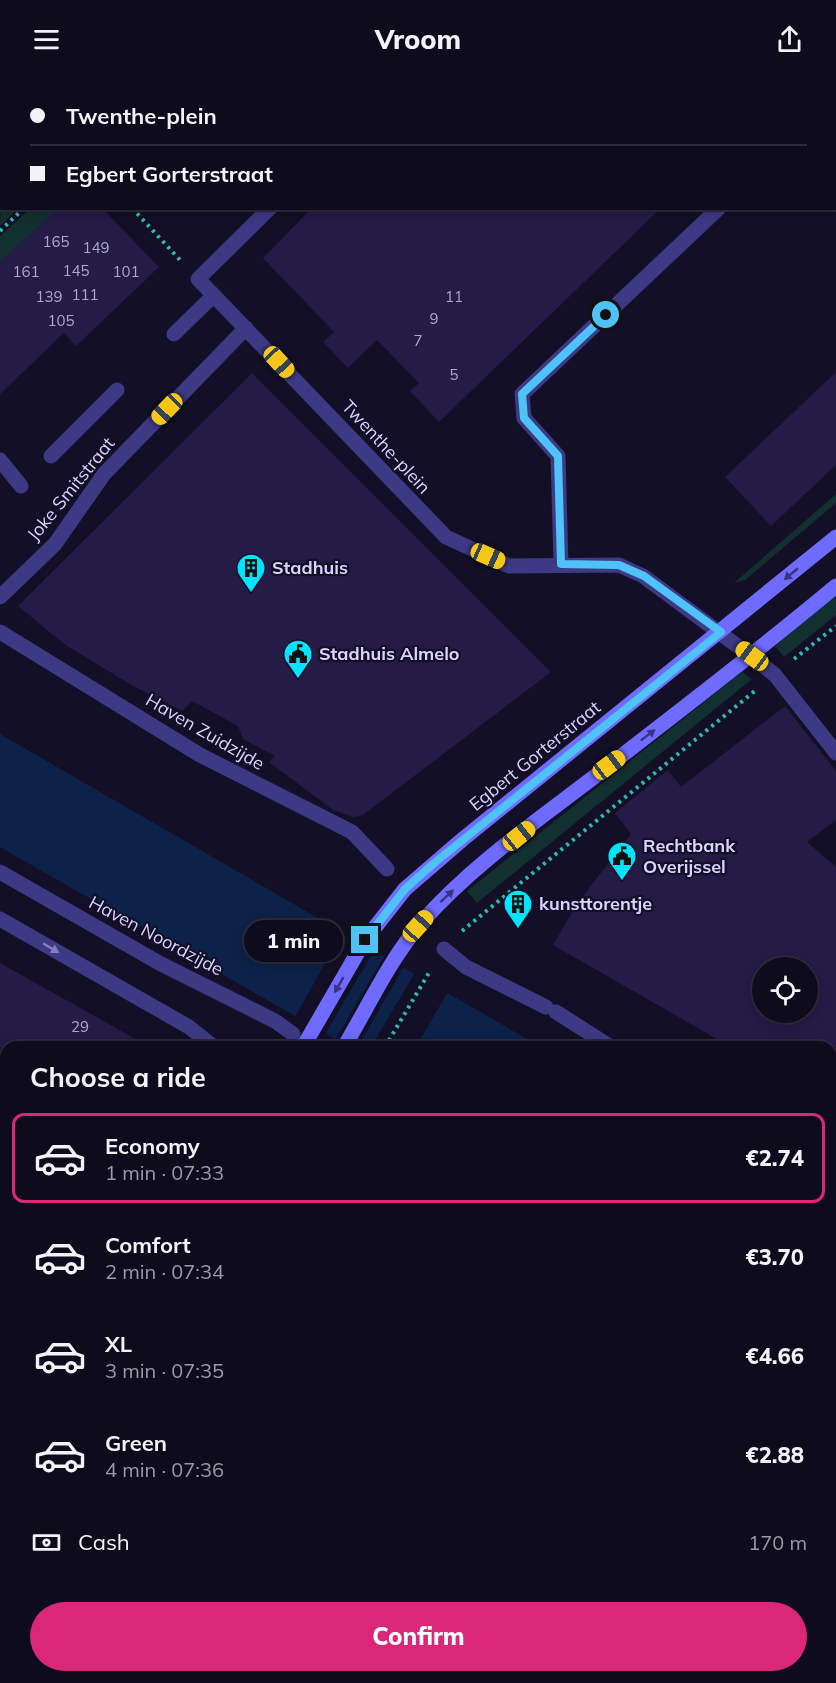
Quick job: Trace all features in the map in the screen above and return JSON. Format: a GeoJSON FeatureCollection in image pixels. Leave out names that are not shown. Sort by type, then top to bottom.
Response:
{"type":"FeatureCollection","features":[{"type":"Feature","properties":{"kind":"main road","name":"Egbert Gorterstraat"},"geometry":{"type":"LineString","coordinates":[[307,1041],[365,940],[405,889],[836,537]]}},
{"type":"Feature","properties":{"kind":"main road"},"geometry":{"type":"LineString","coordinates":[[348,1041],[418,926],[465,880],[752,656],[836,586]]}},
{"type":"Feature","properties":{"kind":"street"},"geometry":{"type":"LineString","coordinates":[[198,279],[268,210]]}},
{"type":"Feature","properties":{"kind":"street"},"geometry":{"type":"LineString","coordinates":[[561,564],[558,456],[524,418],[522,394],[717,210]]}},
{"type":"Feature","properties":{"kind":"street","name":"Twenthe-plein"},"geometry":{"type":"LineString","coordinates":[[198,279],[446,537],[509,566],[619,565],[644,576],[752,656]]}},
{"type":"Feature","properties":{"kind":"street"},"geometry":{"type":"LineString","coordinates":[[174,334],[213,296]]}},
{"type":"Feature","properties":{"kind":"street","name":"Joke Smitstraat"},"geometry":{"type":"LineString","coordinates":[[0,597],[55,544],[104,474],[246,328]]}},
{"type":"Feature","properties":{"kind":"street","name":"Joke Smitstraat"},"geometry":{"type":"LineString","coordinates":[[51,456],[117,390]]}},
{"type":"Feature","properties":{"kind":"street"},"geometry":{"type":"LineString","coordinates":[[0,460],[21,486]]}},
{"type":"Feature","properties":{"kind":"street","name":"Haven Zuidzijde"},"geometry":{"type":"LineString","coordinates":[[0,632],[200,755],[352,832],[387,869]]}},
{"type":"Feature","properties":{"kind":"street"},"geometry":{"type":"LineString","coordinates":[[752,656],[775,675],[836,753]]}},
{"type":"Feature","properties":{"kind":"street","name":"Haven Noordzijde"},"geometry":{"type":"LineString","coordinates":[[0,872],[160,964],[274,1020],[293,1034]]}},
{"type":"Feature","properties":{"kind":"street"},"geometry":{"type":"LineString","coordinates":[[0,919],[189,1027],[206,1041]]}},
{"type":"Feature","properties":{"kind":"street"},"geometry":{"type":"LineString","coordinates":[[444,949],[466,967],[551,1010],[601,1041]]}},
{"type":"Feature","properties":{"kind":"path"},"geometry":{"type":"LineString","coordinates":[[0,231],[22,210]]}},
{"type":"Feature","properties":{"kind":"path"},"geometry":{"type":"LineString","coordinates":[[134,210],[198,279]]}},
{"type":"Feature","properties":{"kind":"path"},"geometry":{"type":"LineString","coordinates":[[388,1041],[444,949],[476,918],[836,626]]}},
{"type":"Feature","properties":{"kind":"green space"},"geometry":{"type":"Polygon","coordinates":[[[1,210],[17,210],[0,226],[1,210]]]}},
{"type":"Feature","properties":{"kind":"green space"},"geometry":{"type":"Polygon","coordinates":[[[29,210],[57,210],[0,262],[0,236],[29,210]]]}},
{"type":"Feature","properties":{"kind":"green space"},"geometry":{"type":"Polygon","coordinates":[[[836,494],[836,503],[745,580],[734,583],[836,494]]]}},
{"type":"Feature","properties":{"kind":"green space"},"geometry":{"type":"Polygon","coordinates":[[[836,596],[836,615],[784,657],[775,646],[836,596]]]}},
{"type":"Feature","properties":{"kind":"green space"},"geometry":{"type":"Polygon","coordinates":[[[742,672],[752,679],[477,903],[467,891],[742,672]]]}},
{"type":"Feature","properties":{"kind":"water"},"geometry":{"type":"Polygon","coordinates":[[[0,734],[531,1041],[339,1041],[0,847],[0,734]]]}},
{"type":"Feature","properties":{"kind":"pier"},"geometry":{"type":"Polygon","coordinates":[[[344,929],[376,947],[324,1036],[294,1019],[344,929]]]}},
{"type":"Feature","properties":{"kind":"pier"},"geometry":{"type":"Polygon","coordinates":[[[386,953],[405,964],[361,1041],[335,1041],[386,953]]]}},
{"type":"Feature","properties":{"kind":"pier"},"geometry":{"type":"Polygon","coordinates":[[[416,971],[449,990],[419,1041],[375,1041],[416,971]]]}},
{"type":"Feature","properties":{"kind":"building"},"geometry":{"type":"Polygon","coordinates":[[[56,210],[104,210],[159,267],[76,346],[64,333],[0,394],[0,262],[56,210]]]}},
{"type":"Feature","properties":{"kind":"building"},"geometry":{"type":"Polygon","coordinates":[[[310,210],[659,210],[439,422],[410,391],[419,383],[377,340],[348,368],[323,342],[334,332],[263,258],[310,210]]]}},
{"type":"Feature","properties":{"kind":"building"},"geometry":{"type":"Polygon","coordinates":[[[836,372],[836,465],[771,526],[725,477],[836,372]]]}},
{"type":"Feature","properties":{"kind":"building","name":"Stadhuis"},"geometry":{"type":"Polygon","coordinates":[[[252,373],[551,672],[363,815],[353,817],[333,810],[269,762],[275,756],[243,739],[238,726],[192,701],[182,711],[133,686],[64,644],[18,606],[252,373]]]}},
{"type":"Feature","properties":{"kind":"building"},"geometry":{"type":"Polygon","coordinates":[[[785,706],[836,771],[836,820],[807,842],[836,867],[836,1041],[721,1041],[553,945],[576,905],[631,834],[615,813],[668,770],[681,787],[785,706]]]}},
{"type":"Feature","properties":{"kind":"building"},"geometry":{"type":"Polygon","coordinates":[[[0,963],[139,1041],[0,1041],[0,963]]]}},
{"type":"Feature","properties":{"kind":"place","name":"Stadhuis"},"geometry":{"type":"Point","coordinates":[251,594]}},
{"type":"Feature","properties":{"kind":"place","name":"Stadhuis Almelo"},"geometry":{"type":"Point","coordinates":[298,680]}},
{"type":"Feature","properties":{"kind":"place","name":"Rechtbank Overijssel"},"geometry":{"type":"Point","coordinates":[622,882]}},
{"type":"Feature","properties":{"kind":"place","name":"kunsttorentje"},"geometry":{"type":"Point","coordinates":[518,930]}},
{"type":"Feature","properties":{"kind":"route"},"geometry":{"type":"LineString","coordinates":[[365,940],[405,889],[463,838],[721,632],[644,576],[619,565],[561,564],[558,456],[524,418],[522,394],[606,315]]}}]}
